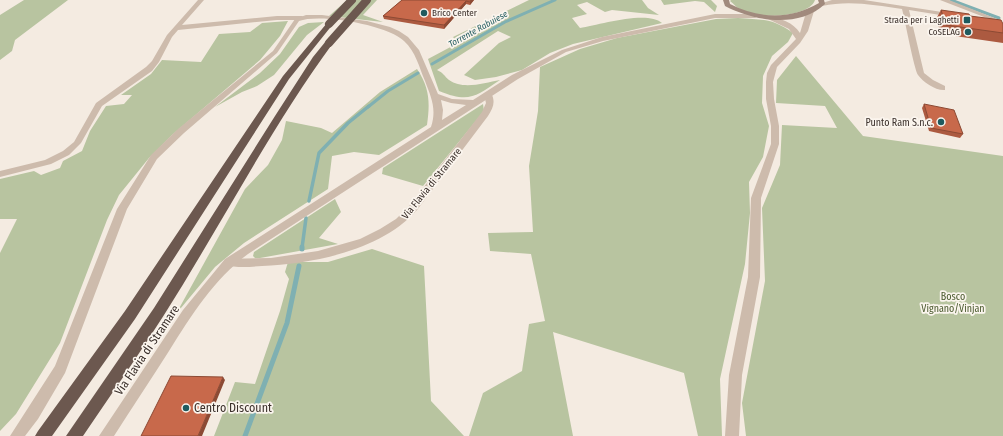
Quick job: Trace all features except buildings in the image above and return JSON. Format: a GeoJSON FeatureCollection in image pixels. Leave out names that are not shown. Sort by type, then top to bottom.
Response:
{"type":"FeatureCollection","features":[{"type":"Feature","properties":{"kind":"highway"},"geometry":{"type":"LineString","coordinates":[[43,436],[130,315],[286,78],[329,24],[352,0]]}},
{"type":"Feature","properties":{"kind":"highway"},"geometry":{"type":"LineString","coordinates":[[74,436],[159,312],[279,116],[316,59],[367,0]]}},
{"type":"Feature","properties":{"kind":"main road","name":"Via Flavia di Stramare"},"geometry":{"type":"LineString","coordinates":[[727,3],[739,12],[755,16],[787,18],[811,11],[822,2]]}},
{"type":"Feature","properties":{"kind":"street"},"geometry":{"type":"LineString","coordinates":[[0,174],[48,162],[66,153],[77,143],[99,105],[149,69],[155,62],[173,31],[202,0]]}},
{"type":"Feature","properties":{"kind":"street"},"geometry":{"type":"LineString","coordinates":[[822,2],[853,0],[960,16]]}},
{"type":"Feature","properties":{"kind":"street"},"geometry":{"type":"LineString","coordinates":[[943,0],[1001,21]]}},
{"type":"Feature","properties":{"kind":"street","name":"Via Flavia di Stramare"},"geometry":{"type":"LineString","coordinates":[[715,16],[724,11],[727,3]]}},
{"type":"Feature","properties":{"kind":"street"},"geometry":{"type":"LineString","coordinates":[[905,8],[921,74],[930,82],[942,88]]}},
{"type":"Feature","properties":{"kind":"street"},"geometry":{"type":"LineString","coordinates":[[732,436],[732,401],[735,374],[755,269],[756,197],[775,146],[775,128],[769,94],[769,83],[776,62],[806,30],[808,16],[811,11]]}},
{"type":"Feature","properties":{"kind":"street"},"geometry":{"type":"LineString","coordinates":[[173,31],[277,18],[302,18],[315,16],[375,24],[389,29],[402,36],[412,45],[418,55],[439,108],[440,114],[435,128]]}},
{"type":"Feature","properties":{"kind":"street","name":"Via Flavia di Stramare"},"geometry":{"type":"LineString","coordinates":[[106,436],[187,313],[217,275],[229,262],[288,222],[514,77],[564,51],[602,40],[715,16],[755,16]]}},
{"type":"Feature","properties":{"kind":"street"},"geometry":{"type":"LineString","coordinates":[[968,17],[1001,21]]}},
{"type":"Feature","properties":{"kind":"street"},"geometry":{"type":"LineString","coordinates":[[18,436],[60,369],[122,209],[154,157],[181,130],[259,68],[275,52],[294,23],[302,18]]}},
{"type":"Feature","properties":{"kind":"street"},"geometry":{"type":"LineString","coordinates":[[769,18],[793,28],[798,33],[799,39]]}},
{"type":"Feature","properties":{"kind":"street"},"geometry":{"type":"LineString","coordinates":[[434,94],[450,100],[475,103]]}},
{"type":"Feature","properties":{"kind":"street","name":"Via Flavia di Stramare"},"geometry":{"type":"LineString","coordinates":[[229,262],[264,263],[327,253],[365,241],[400,221],[416,205],[490,107],[491,101],[488,95]]}},
{"type":"Feature","properties":{"kind":"street"},"geometry":{"type":"LineString","coordinates":[[439,108],[443,112],[458,114],[456,105],[450,100]]}},
{"type":"Feature","properties":{"kind":"green space"},"geometry":{"type":"Polygon","coordinates":[[[24,0],[68,0],[15,40],[12,51],[0,60],[0,15],[24,0]]]}},
{"type":"Feature","properties":{"kind":"green space"},"geometry":{"type":"Polygon","coordinates":[[[347,0],[377,0],[363,15],[383,22],[329,16],[347,0]]]}},
{"type":"Feature","properties":{"kind":"green space"},"geometry":{"type":"Polygon","coordinates":[[[529,0],[642,0],[648,8],[659,15],[612,10],[605,12],[587,2],[577,5],[587,14],[572,18],[580,28],[634,18],[655,19],[662,23],[573,44],[550,53],[522,70],[496,77],[475,80],[464,75],[499,43],[511,37],[498,31],[437,70],[443,73],[449,80],[461,85],[474,85],[500,80],[484,91],[471,96],[458,97],[439,91],[428,59],[458,43],[453,37],[529,0]]]}},
{"type":"Feature","properties":{"kind":"green space"},"geometry":{"type":"Polygon","coordinates":[[[661,0],[711,0],[717,6],[715,12],[704,2],[695,1],[664,5],[661,0]]]}},
{"type":"Feature","properties":{"kind":"green space"},"geometry":{"type":"Polygon","coordinates":[[[815,0],[811,6],[793,14],[770,16],[749,14],[739,9],[730,1],[815,0]]]}},
{"type":"Feature","properties":{"kind":"green space"},"geometry":{"type":"Polygon","coordinates":[[[738,18],[773,22],[793,33],[788,42],[772,56],[763,76],[762,103],[769,126],[763,157],[749,182],[750,213],[745,264],[720,379],[722,436],[698,436],[684,373],[553,332],[573,436],[469,436],[483,393],[522,371],[529,324],[545,321],[531,254],[490,251],[488,233],[533,232],[529,166],[538,111],[540,67],[580,49],[617,38],[716,19],[738,18]]]}},
{"type":"Feature","properties":{"kind":"green space"},"geometry":{"type":"Polygon","coordinates":[[[288,21],[280,36],[260,60],[172,135],[149,158],[119,195],[107,220],[60,343],[16,414],[0,431],[0,253],[17,219],[0,219],[0,179],[34,171],[41,175],[60,168],[63,161],[82,151],[90,131],[106,106],[124,104],[132,95],[121,95],[151,74],[162,60],[201,62],[219,34],[250,32],[262,23],[288,21]]]}},
{"type":"Feature","properties":{"kind":"green space"},"geometry":{"type":"Polygon","coordinates":[[[324,22],[307,35],[274,75],[257,86],[242,92],[215,107],[260,73],[280,54],[299,27],[308,23],[324,22]]]}},
{"type":"Feature","properties":{"kind":"green space","name":"Bosco Vignano/Vinjan"},"geometry":{"type":"Polygon","coordinates":[[[796,56],[863,136],[1003,156],[1003,436],[746,436],[742,403],[765,281],[762,208],[780,165],[782,125],[837,128],[825,106],[776,103],[777,80],[796,56]]]}},
{"type":"Feature","properties":{"kind":"green space"},"geometry":{"type":"Polygon","coordinates":[[[417,69],[427,90],[429,110],[427,125],[379,155],[354,152],[332,156],[328,189],[244,243],[215,267],[176,314],[245,189],[268,165],[282,140],[286,121],[321,128],[332,133],[380,92],[417,69]]]}},
{"type":"Feature","properties":{"kind":"green space"},"geometry":{"type":"Polygon","coordinates":[[[483,104],[484,111],[423,186],[382,174],[383,168],[483,104]]]}},
{"type":"Feature","properties":{"kind":"green space"},"geometry":{"type":"Polygon","coordinates":[[[335,199],[341,212],[319,238],[338,244],[260,258],[255,258],[253,256],[254,252],[335,199]]]}},
{"type":"Feature","properties":{"kind":"green space"},"geometry":{"type":"Polygon","coordinates":[[[372,249],[424,266],[431,401],[464,436],[214,436],[235,382],[255,384],[280,311],[289,279],[285,272],[288,262],[328,262],[372,249]]]}},
{"type":"Feature","properties":{"kind":"waterway","name":"Torrente Rabuiese"},"geometry":{"type":"LineString","coordinates":[[432,64],[505,22],[555,0]]}},
{"type":"Feature","properties":{"kind":"waterway"},"geometry":{"type":"LineString","coordinates":[[951,0],[999,18]]}},
{"type":"Feature","properties":{"kind":"waterway","name":"Torrente Rabuiese"},"geometry":{"type":"LineString","coordinates":[[368,107],[388,91],[418,73]]}},
{"type":"Feature","properties":{"kind":"waterway","name":"Torrente Rabuiese"},"geometry":{"type":"LineString","coordinates":[[309,201],[319,153],[348,123],[369,106]]}},
{"type":"Feature","properties":{"kind":"waterway","name":"Torrente Rabuiese"},"geometry":{"type":"LineString","coordinates":[[302,248],[306,218]]}},
{"type":"Feature","properties":{"kind":"waterway","name":"Torrente Rabuiese"},"geometry":{"type":"LineString","coordinates":[[245,436],[287,323],[299,266]]}},
{"type":"Feature","properties":{"kind":"place","name":"Brico Center"},"geometry":{"type":"Point","coordinates":[424,13]}},
{"type":"Feature","properties":{"kind":"place","name":"Strada per i Laghetti"},"geometry":{"type":"Point","coordinates":[967,20]}},
{"type":"Feature","properties":{"kind":"place","name":"CoSELAG"},"geometry":{"type":"Point","coordinates":[968,32]}},
{"type":"Feature","properties":{"kind":"place","name":"Punto Ram S.n.c."},"geometry":{"type":"Point","coordinates":[941,122]}},
{"type":"Feature","properties":{"kind":"place","name":"Centro Discount"},"geometry":{"type":"Point","coordinates":[186,408]}}]}
